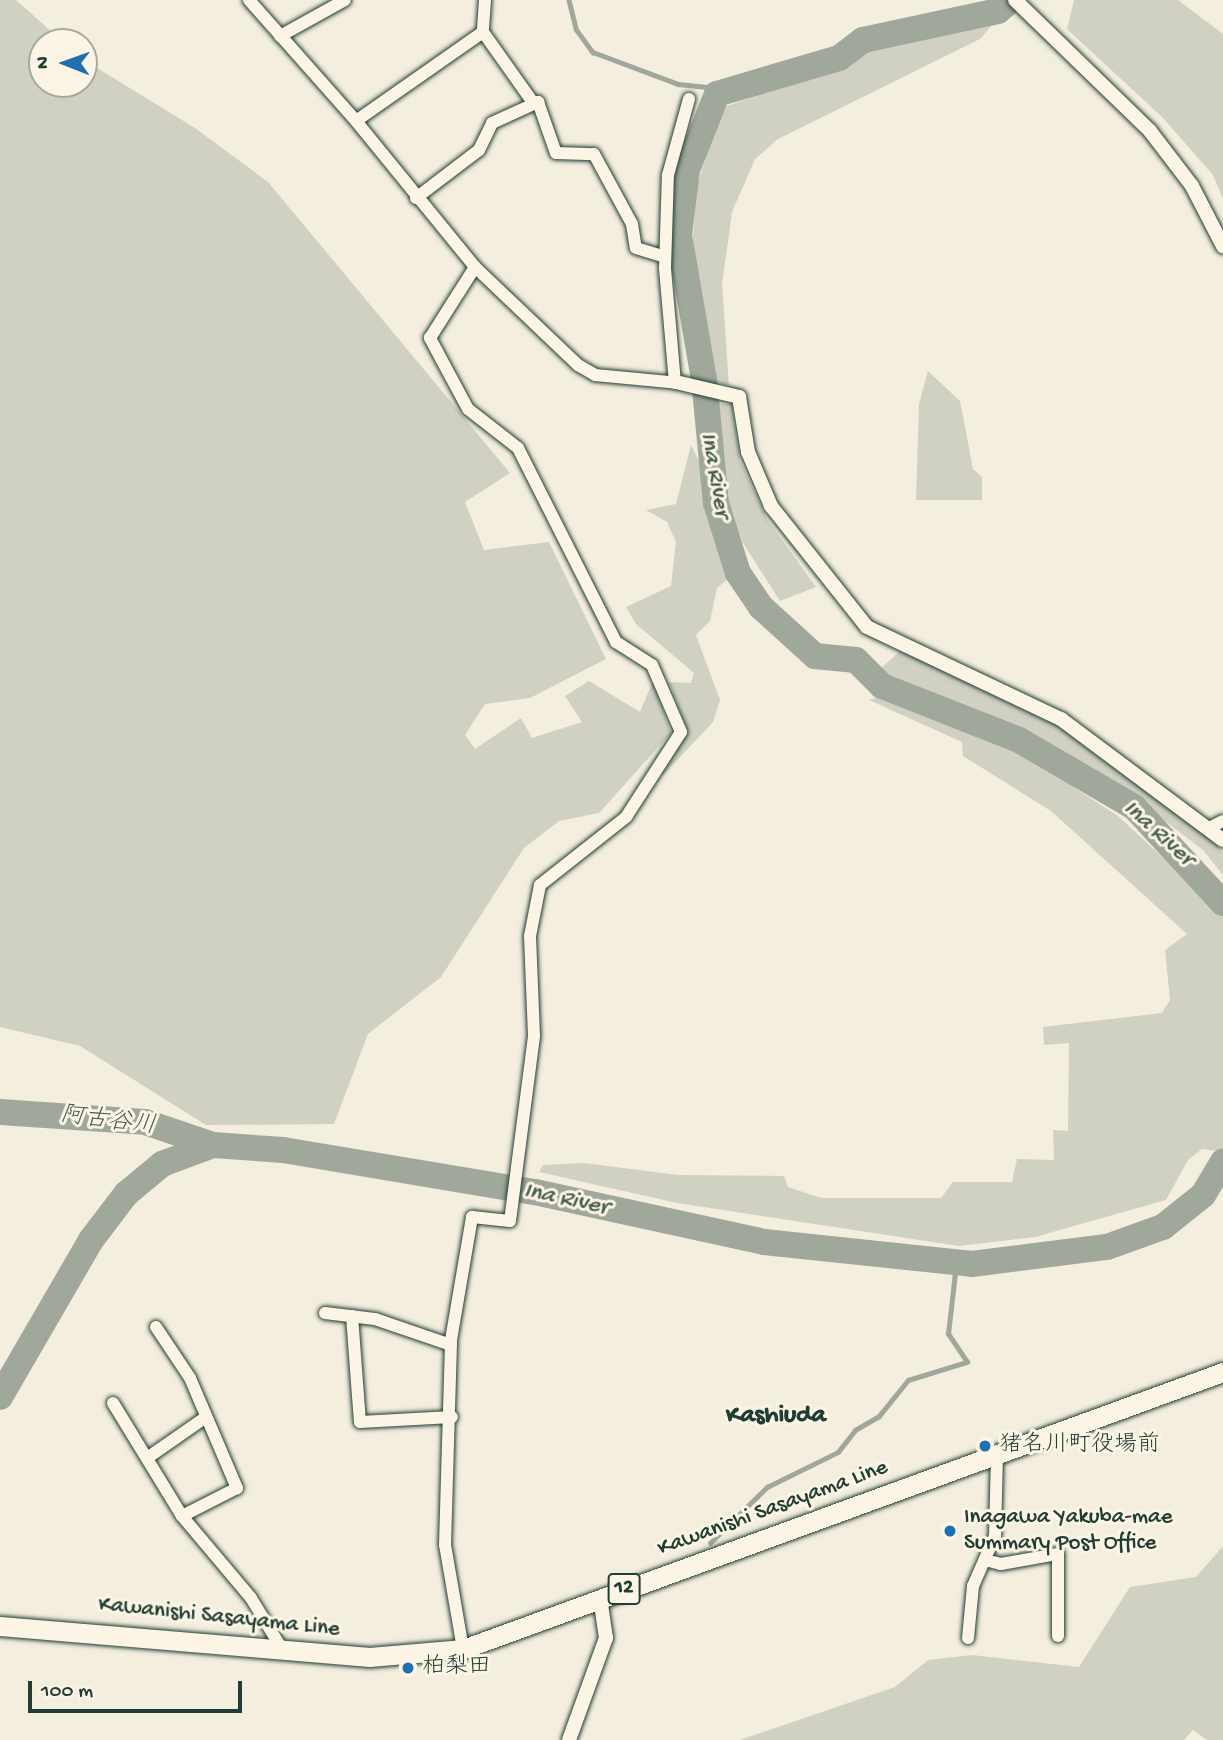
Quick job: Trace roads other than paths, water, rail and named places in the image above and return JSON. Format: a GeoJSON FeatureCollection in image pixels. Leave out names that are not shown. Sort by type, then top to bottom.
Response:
{"type":"FeatureCollection","features":[{"type":"Feature","properties":{"kind":"main road","name":"Kawanishi Sasayama Line"},"geometry":{"type":"LineString","coordinates":[[0,1626],[409,1659],[463,1649],[1223,1372]]}},
{"type":"Feature","properties":{"kind":"street"},"geometry":{"type":"LineString","coordinates":[[249,0],[356,121],[416,198],[475,267],[578,365],[595,374],[677,383],[739,397],[748,452],[771,506],[867,627],[1061,719],[1217,824],[1223,840]]}},
{"type":"Feature","properties":{"kind":"street"},"geometry":{"type":"LineString","coordinates":[[280,36],[345,0]]}},
{"type":"Feature","properties":{"kind":"street"},"geometry":{"type":"LineString","coordinates":[[485,0],[483,32],[534,104],[556,153],[594,154],[640,253],[666,257]]}},
{"type":"Feature","properties":{"kind":"street"},"geometry":{"type":"LineString","coordinates":[[1015,0],[1166,150],[1223,246]]}},
{"type":"Feature","properties":{"kind":"street"},"geometry":{"type":"LineString","coordinates":[[356,121],[483,32]]}},
{"type":"Feature","properties":{"kind":"street"},"geometry":{"type":"LineString","coordinates":[[677,383],[666,257],[668,175],[689,99]]}},
{"type":"Feature","properties":{"kind":"street"},"geometry":{"type":"LineString","coordinates":[[416,198],[479,150],[492,123],[534,104]]}},
{"type":"Feature","properties":{"kind":"street"},"geometry":{"type":"LineString","coordinates":[[463,1649],[445,1545],[452,1417],[451,1345],[472,1217],[510,1221],[534,1036],[530,936],[540,885],[626,817],[681,732],[652,665],[616,642],[518,448],[468,409],[430,338],[475,267]]}},
{"type":"Feature","properties":{"kind":"street"},"geometry":{"type":"LineString","coordinates":[[325,1312],[352,1316],[451,1345]]}},
{"type":"Feature","properties":{"kind":"street"},"geometry":{"type":"LineString","coordinates":[[352,1316],[360,1422],[452,1417]]}},
{"type":"Feature","properties":{"kind":"street"},"geometry":{"type":"LineString","coordinates":[[156,1327],[190,1378],[203,1419],[237,1488],[183,1516]]}},
{"type":"Feature","properties":{"kind":"street"},"geometry":{"type":"LineString","coordinates":[[113,1403],[150,1456],[183,1516],[251,1598],[282,1649]]}},
{"type":"Feature","properties":{"kind":"street"},"geometry":{"type":"LineString","coordinates":[[150,1456],[203,1419]]}},
{"type":"Feature","properties":{"kind":"street"},"geometry":{"type":"LineString","coordinates":[[968,1638],[973,1586],[995,1536],[996,1453]]}},
{"type":"Feature","properties":{"kind":"street"},"geometry":{"type":"LineString","coordinates":[[985,1560],[1001,1564],[1058,1554],[1058,1636]]}},
{"type":"Feature","properties":{"kind":"street"},"geometry":{"type":"LineString","coordinates":[[569,1740],[606,1638],[600,1598]]}},
{"type":"Feature","properties":{"kind":"waterway"},"geometry":{"type":"LineString","coordinates":[[569,0],[576,29],[593,52],[678,84],[727,89]]}},
{"type":"Feature","properties":{"kind":"waterway","name":"Ina River"},"geometry":{"type":"LineString","coordinates":[[1011,0],[998,11],[863,40],[839,58],[717,94],[687,170],[679,235],[704,379],[716,503],[738,573],[761,607],[815,656],[856,660],[882,686],[1019,740],[1134,807],[1223,903]]}},
{"type":"Feature","properties":{"kind":"waterway","name":"阿古谷川"},"geometry":{"type":"LineString","coordinates":[[0,1112],[145,1122],[213,1145]]}},
{"type":"Feature","properties":{"kind":"waterway","name":"Ina River"},"geometry":{"type":"LineString","coordinates":[[0,1397],[91,1240],[126,1194],[162,1164],[213,1145],[283,1150],[535,1192],[764,1242],[972,1264],[1107,1247],[1163,1227],[1203,1195],[1223,1162]]}},
{"type":"Feature","properties":{"kind":"waterway"},"geometry":{"type":"LineString","coordinates":[[710,1543],[767,1487],[838,1452],[855,1430],[879,1416],[908,1380],[967,1362],[948,1334],[956,1264]]}},
{"type":"Feature","properties":{"kind":"place","name":"猪名川町役場前"},"geometry":{"type":"Point","coordinates":[985,1446]}},
{"type":"Feature","properties":{"kind":"place","name":"Inagawa Yakuba-mae Summary Post Office"},"geometry":{"type":"Point","coordinates":[950,1531]}},
{"type":"Feature","properties":{"kind":"place","name":"柏梨田"},"geometry":{"type":"Point","coordinates":[408,1668]}},
{"type":"Feature","properties":{"kind":"district","name":"Kashiuda"},"geometry":{"type":"Point","coordinates":[776,1417]}}]}
